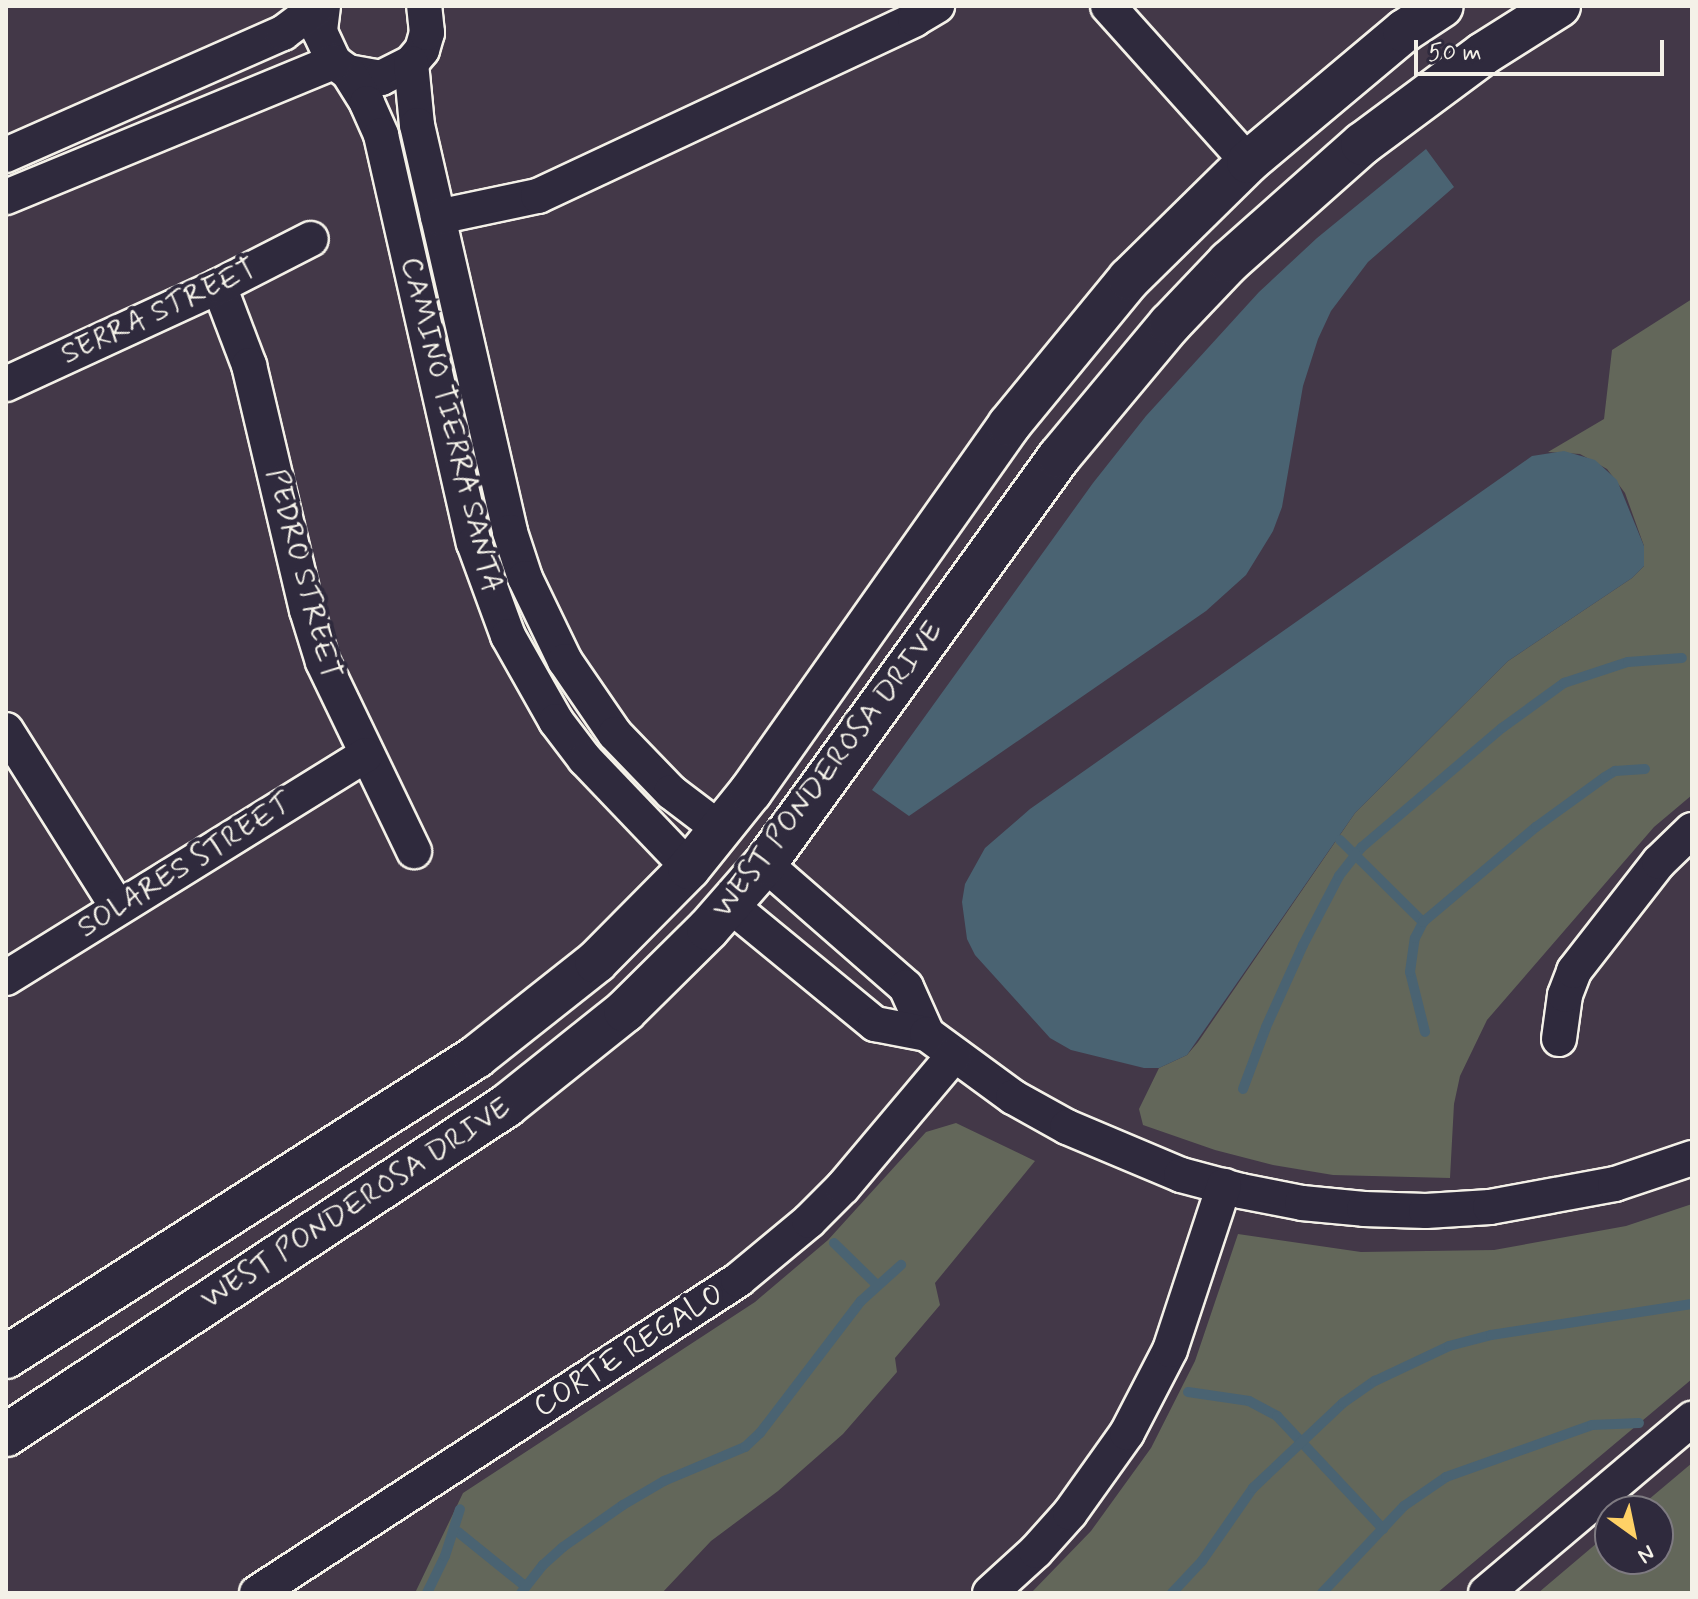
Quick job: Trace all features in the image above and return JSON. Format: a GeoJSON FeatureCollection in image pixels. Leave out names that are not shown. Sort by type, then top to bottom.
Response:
{"type":"FeatureCollection","features":[{"type":"Feature","properties":{"kind":"main road","name":"WEST PONDEROSA DRIVE"},"geometry":{"type":"LineString","coordinates":[[6,1357],[476,1057],[596,962],[689,868],[721,830],[1009,425],[1067,350],[1129,279],[1248,162],[1393,40],[1442,6]]}},
{"type":"Feature","properties":{"kind":"main road","name":"WEST PONDEROSA DRIVE"},"geometry":{"type":"LineString","coordinates":[[6,1435],[506,1106],[625,1011],[730,905],[765,864],[1104,400],[1229,262],[1362,144],[1446,81],[1559,6]]}},
{"type":"Feature","properties":{"kind":"main road"},"geometry":{"type":"LineString","coordinates":[[1248,162],[1289,206]]}},
{"type":"Feature","properties":{"kind":"main road"},"geometry":{"type":"LineString","coordinates":[[721,830],[765,864]]}},
{"type":"Feature","properties":{"kind":"main road"},"geometry":{"type":"LineString","coordinates":[[689,868],[730,905]]}},
{"type":"Feature","properties":{"kind":"street","name":"CAMINO TIERRA SANTA"},"geometry":{"type":"LineString","coordinates":[[321,6],[320,32],[367,103],[381,135],[474,543],[508,636],[556,721],[585,759],[689,868]]}},
{"type":"Feature","properties":{"kind":"street"},"geometry":{"type":"LineString","coordinates":[[6,155],[283,33],[321,6]]}},
{"type":"Feature","properties":{"kind":"street"},"geometry":{"type":"LineString","coordinates":[[438,217],[538,196],[937,6]]}},
{"type":"Feature","properties":{"kind":"street"},"geometry":{"type":"LineString","coordinates":[[1108,6],[1248,162]]}},
{"type":"Feature","properties":{"kind":"street"},"geometry":{"type":"LineString","coordinates":[[6,197],[341,67],[381,78],[411,63],[427,33],[431,7]]}},
{"type":"Feature","properties":{"kind":"street","name":"CAMINO TIERRA SANTA"},"geometry":{"type":"LineString","coordinates":[[411,63],[417,125],[510,532],[544,622],[572,674],[615,734],[671,792],[721,830]]}},
{"type":"Feature","properties":{"kind":"street","name":"SERRA STREET"},"geometry":{"type":"LineString","coordinates":[[6,384],[219,286],[311,239]]}},
{"type":"Feature","properties":{"kind":"street","name":"PEDRO STREET"},"geometry":{"type":"LineString","coordinates":[[219,286],[249,365],[307,610],[323,662],[365,755],[414,851]]}},
{"type":"Feature","properties":{"kind":"street"},"geometry":{"type":"LineString","coordinates":[[6,730],[118,908]]}},
{"type":"Feature","properties":{"kind":"street","name":"SOLARES STREET"},"geometry":{"type":"LineString","coordinates":[[6,978],[365,755]]}},
{"type":"Feature","properties":{"kind":"street"},"geometry":{"type":"LineString","coordinates":[[1559,1039],[1560,1017],[1574,971],[1659,862],[1692,830]]}},
{"type":"Feature","properties":{"kind":"street"},"geometry":{"type":"LineString","coordinates":[[765,864],[906,987],[927,1034]]}},
{"type":"Feature","properties":{"kind":"street"},"geometry":{"type":"LineString","coordinates":[[730,905],[875,1024],[927,1034],[1013,1097],[1067,1127],[1123,1153],[1224,1186],[1302,1203],[1426,1211],[1552,1198],[1615,1184],[1692,1158]]}},
{"type":"Feature","properties":{"kind":"street","name":"CORTE REGALO"},"geometry":{"type":"LineString","coordinates":[[257,1593],[738,1280],[801,1229],[843,1187],[954,1055]]}},
{"type":"Feature","properties":{"kind":"street"},"geometry":{"type":"LineString","coordinates":[[990,1593],[1036,1551],[1070,1513],[1127,1433],[1170,1350],[1224,1186]]}},
{"type":"Feature","properties":{"kind":"street"},"geometry":{"type":"LineString","coordinates":[[1486,1593],[1692,1419]]}},
{"type":"Feature","properties":{"kind":"shaded area"},"geometry":{"type":"Polygon","coordinates":[[[1692,299],[1692,795],[1654,827],[1487,1020],[1460,1076],[1454,1104],[1450,1178],[1333,1175],[1273,1165],[1215,1150],[1143,1125],[1139,1109],[1159,1068],[1187,1055],[1198,1042],[1355,813],[1508,661],[1632,578],[1644,566],[1644,546],[1625,493],[1607,469],[1580,454],[1548,452],[1604,419],[1612,350],[1692,299]]]}},
{"type":"Feature","properties":{"kind":"shaded area"},"geometry":{"type":"Polygon","coordinates":[[[956,1123],[1035,1161],[935,1283],[940,1305],[895,1358],[897,1372],[843,1434],[778,1491],[711,1541],[662,1593],[415,1593],[463,1493],[755,1302],[828,1240],[926,1132],[956,1123]]]}},
{"type":"Feature","properties":{"kind":"shaded area"},"geometry":{"type":"Polygon","coordinates":[[[1692,1204],[1692,1379],[1437,1593],[1031,1593],[1091,1531],[1151,1448],[1195,1361],[1238,1234],[1361,1252],[1494,1250],[1626,1226],[1692,1204]]]}},
{"type":"Feature","properties":{"kind":"shaded area"},"geometry":{"type":"Polygon","coordinates":[[[1692,1463],[1692,1593],[1538,1593],[1594,1546],[1594,1575],[1674,1575],[1674,1495],[1654,1495],[1692,1463]]]}},
{"type":"Feature","properties":{"kind":"water"},"geometry":{"type":"Polygon","coordinates":[[[1426,149],[1454,187],[1368,262],[1331,311],[1303,386],[1282,507],[1273,531],[1246,575],[1206,611],[909,816],[872,790],[1093,483],[1146,416],[1259,292],[1317,238],[1426,149]]]}},
{"type":"Feature","properties":{"kind":"water"},"geometry":{"type":"Polygon","coordinates":[[[1564,451],[1595,460],[1617,480],[1644,546],[1644,566],[1632,578],[1508,661],[1355,813],[1187,1055],[1159,1068],[1144,1068],[1071,1050],[1050,1038],[975,955],[967,939],[962,902],[965,884],[985,848],[1030,809],[1532,456],[1564,451]]]}},
{"type":"Feature","properties":{"kind":"waterway"},"geometry":{"type":"LineString","coordinates":[[1243,1089],[1266,1027],[1303,945],[1339,876],[1362,847],[1502,728],[1564,683],[1628,662],[1682,658]]}},
{"type":"Feature","properties":{"kind":"waterway"},"geometry":{"type":"LineString","coordinates":[[1425,1032],[1410,972],[1415,938],[1423,922],[1536,827],[1605,777],[1615,771],[1645,769]]}},
{"type":"Feature","properties":{"kind":"waterway"},"geometry":{"type":"LineString","coordinates":[[1340,840],[1423,922]]}},
{"type":"Feature","properties":{"kind":"waterway"},"geometry":{"type":"LineString","coordinates":[[834,1243],[876,1284]]}},
{"type":"Feature","properties":{"kind":"waterway"},"geometry":{"type":"LineString","coordinates":[[521,1593],[543,1565],[563,1547],[623,1505],[664,1481],[745,1447],[760,1433],[861,1301],[901,1265]]}},
{"type":"Feature","properties":{"kind":"waterway"},"geometry":{"type":"LineString","coordinates":[[1172,1593],[1202,1561],[1253,1488],[1343,1403],[1375,1381],[1449,1346],[1491,1335],[1692,1304]]}},
{"type":"Feature","properties":{"kind":"waterway"},"geometry":{"type":"LineString","coordinates":[[1188,1392],[1249,1401],[1277,1416],[1383,1529]]}},
{"type":"Feature","properties":{"kind":"waterway"},"geometry":{"type":"LineString","coordinates":[[1322,1593],[1404,1506],[1446,1477],[1592,1425],[1639,1423]]}},
{"type":"Feature","properties":{"kind":"waterway"},"geometry":{"type":"LineString","coordinates":[[427,1593],[445,1556],[460,1509]]}},
{"type":"Feature","properties":{"kind":"waterway"},"geometry":{"type":"LineString","coordinates":[[458,1532],[525,1586]]}}]}
